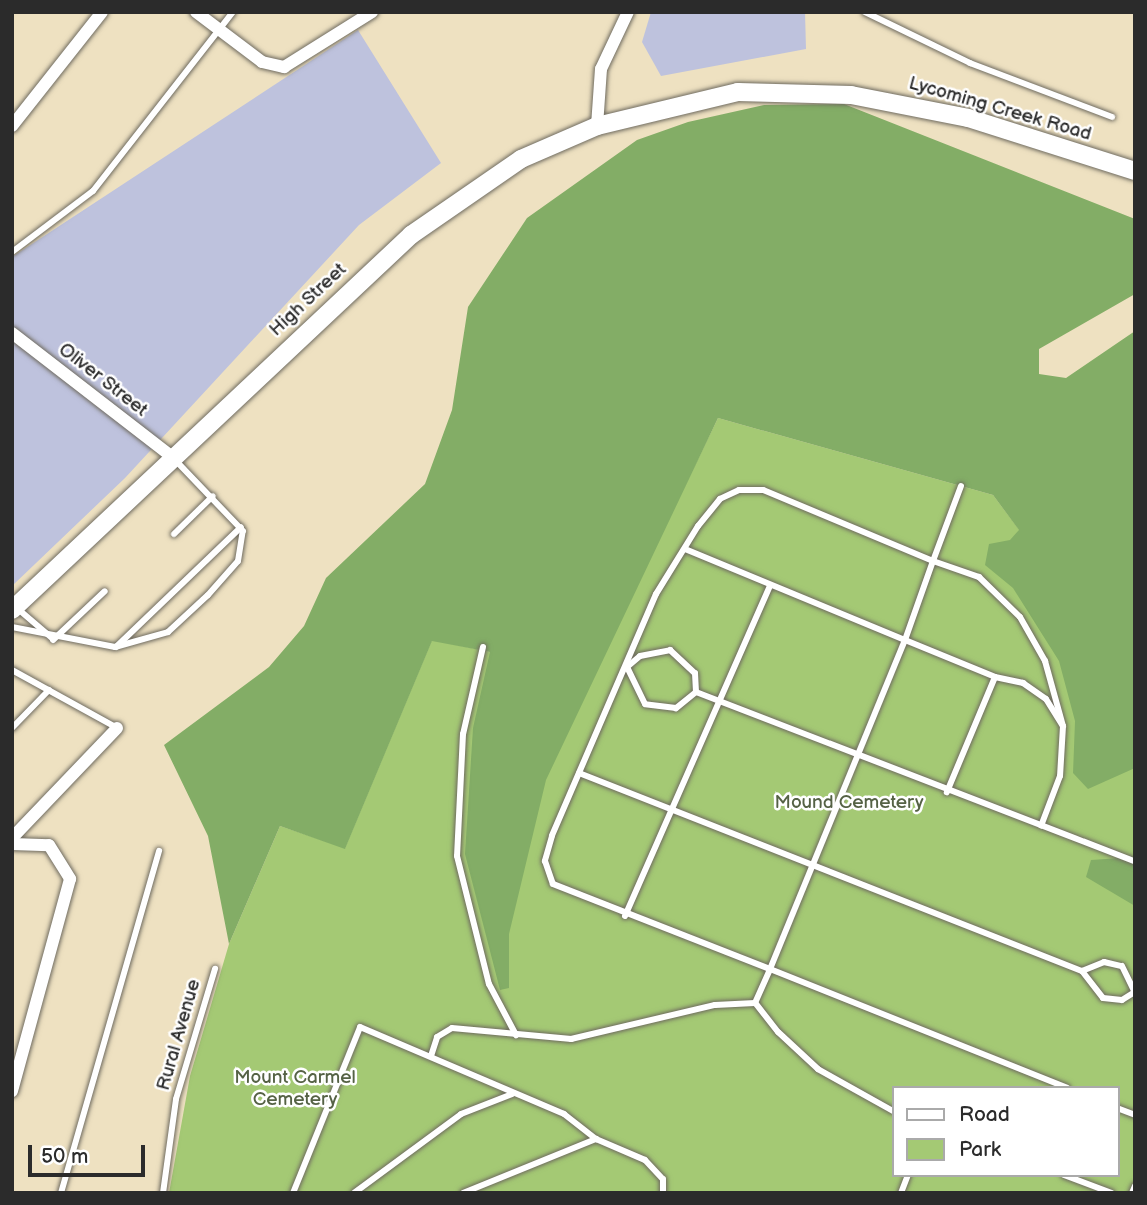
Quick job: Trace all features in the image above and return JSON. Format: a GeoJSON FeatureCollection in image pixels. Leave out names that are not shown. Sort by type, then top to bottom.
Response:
{"type":"FeatureCollection","features":[{"type":"Feature","properties":{"kind":"main road","name":"Lycoming Creek Road"},"geometry":{"type":"LineString","coordinates":[[685,101],[797,91],[908,102],[1135,171]]}},
{"type":"Feature","properties":{"kind":"main road","name":"High Street"},"geometry":{"type":"LineString","coordinates":[[14,609],[171,456],[411,235],[512,165],[597,125],[685,101]]}},
{"type":"Feature","properties":{"kind":"street"},"geometry":{"type":"LineString","coordinates":[[12,126],[102,12]]}},
{"type":"Feature","properties":{"kind":"street"},"geometry":{"type":"LineString","coordinates":[[196,12],[262,62],[284,67],[372,12]]}},
{"type":"Feature","properties":{"kind":"street"},"geometry":{"type":"LineString","coordinates":[[597,125],[601,69],[628,12]]}},
{"type":"Feature","properties":{"kind":"street","name":"Oliver Street"},"geometry":{"type":"LineString","coordinates":[[12,333],[171,456]]}},
{"type":"Feature","properties":{"kind":"street"},"geometry":{"type":"LineString","coordinates":[[12,838],[117,728]]}},
{"type":"Feature","properties":{"kind":"street"},"geometry":{"type":"LineString","coordinates":[[12,844],[49,845],[71,879],[12,1091]]}},
{"type":"Feature","properties":{"kind":"lane"},"geometry":{"type":"LineString","coordinates":[[12,252],[93,191],[233,12]]}},
{"type":"Feature","properties":{"kind":"lane"},"geometry":{"type":"LineString","coordinates":[[865,12],[1019,84],[1112,117]]}},
{"type":"Feature","properties":{"kind":"lane"},"geometry":{"type":"LineString","coordinates":[[12,626],[53,639],[116,647],[168,632],[208,595],[245,546],[241,527],[171,456]]}},
{"type":"Feature","properties":{"kind":"lane"},"geometry":{"type":"LineString","coordinates":[[755,1003],[905,640],[961,486]]}},
{"type":"Feature","properties":{"kind":"lane"},"geometry":{"type":"LineString","coordinates":[[1041,826],[1060,776],[1063,726],[1045,661],[1020,617],[979,577],[933,561],[763,490],[739,490],[720,499],[656,594],[627,667],[579,773],[545,862],[564,893],[770,969],[1062,1086]]}},
{"type":"Feature","properties":{"kind":"lane"},"geometry":{"type":"LineString","coordinates":[[174,534],[213,496]]}},
{"type":"Feature","properties":{"kind":"lane"},"geometry":{"type":"LineString","coordinates":[[116,647],[241,527]]}},
{"type":"Feature","properties":{"kind":"lane"},"geometry":{"type":"LineString","coordinates":[[685,550],[995,677],[1023,683],[1046,699],[1063,726]]}},
{"type":"Feature","properties":{"kind":"lane"},"geometry":{"type":"LineString","coordinates":[[625,916],[770,585]]}},
{"type":"Feature","properties":{"kind":"lane"},"geometry":{"type":"LineString","coordinates":[[53,639],[105,591]]}},
{"type":"Feature","properties":{"kind":"lane"},"geometry":{"type":"LineString","coordinates":[[14,609],[53,639]]}},
{"type":"Feature","properties":{"kind":"lane"},"geometry":{"type":"LineString","coordinates":[[482,647],[463,734],[457,856],[489,984],[516,1035]]}},
{"type":"Feature","properties":{"kind":"lane"},"geometry":{"type":"LineString","coordinates":[[627,667],[640,656],[670,650],[695,673],[696,692]]}},
{"type":"Feature","properties":{"kind":"lane"},"geometry":{"type":"LineString","coordinates":[[627,667],[645,704],[676,708],[696,692]]}},
{"type":"Feature","properties":{"kind":"lane"},"geometry":{"type":"LineString","coordinates":[[12,670],[117,728]]}},
{"type":"Feature","properties":{"kind":"lane"},"geometry":{"type":"LineString","coordinates":[[947,792],[995,677]]}},
{"type":"Feature","properties":{"kind":"lane"},"geometry":{"type":"LineString","coordinates":[[12,727],[49,691]]}},
{"type":"Feature","properties":{"kind":"lane"},"geometry":{"type":"LineString","coordinates":[[696,692],[947,792],[1135,861]]}},
{"type":"Feature","properties":{"kind":"lane"},"geometry":{"type":"LineString","coordinates":[[579,773],[672,813],[813,864],[1082,971],[1103,998],[1122,1000],[1134,991],[1128,971],[1114,963],[1082,971]]}},
{"type":"Feature","properties":{"kind":"lane"},"geometry":{"type":"LineString","coordinates":[[61,1193],[159,851]]}},
{"type":"Feature","properties":{"kind":"lane","name":"Rural Avenue"},"geometry":{"type":"LineString","coordinates":[[163,1193],[176,1099],[215,969]]}},
{"type":"Feature","properties":{"kind":"lane"},"geometry":{"type":"LineString","coordinates":[[431,1056],[442,1031],[516,1035],[612,1034],[685,1011],[755,1003]]}},
{"type":"Feature","properties":{"kind":"lane"},"geometry":{"type":"LineString","coordinates":[[755,1003],[818,1069],[892,1110]]}},
{"type":"Feature","properties":{"kind":"lane"},"geometry":{"type":"LineString","coordinates":[[293,1193],[355,1031],[366,1026],[512,1094],[565,1114],[596,1139],[645,1160],[663,1179],[663,1193]]}},
{"type":"Feature","properties":{"kind":"lane"},"geometry":{"type":"LineString","coordinates":[[354,1193],[461,1114],[512,1094]]}},
{"type":"Feature","properties":{"kind":"lane"},"geometry":{"type":"LineString","coordinates":[[463,1193],[485,1189],[596,1139]]}},
{"type":"Feature","properties":{"kind":"lane"},"geometry":{"type":"LineString","coordinates":[[1069,1177],[1112,1193]]}},
{"type":"Feature","properties":{"kind":"lane"},"geometry":{"type":"LineString","coordinates":[[1132,1193],[1135,1186]]}},
{"type":"Feature","properties":{"kind":"shaded area"},"geometry":{"type":"Polygon","coordinates":[[[651,12],[805,12],[806,49],[661,76],[642,42],[651,12]]]}},
{"type":"Feature","properties":{"kind":"shaded area"},"geometry":{"type":"Polygon","coordinates":[[[358,30],[441,163],[359,225],[125,478],[12,586],[12,257],[358,30]]]}},
{"type":"Feature","properties":{"kind":"green space"},"geometry":{"type":"Polygon","coordinates":[[[844,104],[1135,219],[1135,294],[1039,349],[1039,374],[1066,378],[1135,331],[1135,768],[1088,789],[1073,773],[1075,721],[1059,661],[1013,588],[985,565],[989,544],[1010,540],[1019,530],[993,495],[718,418],[546,780],[509,934],[509,988],[500,990],[465,854],[473,728],[490,652],[432,641],[345,849],[280,826],[229,944],[208,836],[164,745],[269,667],[304,626],[326,578],[425,484],[452,410],[468,307],[527,218],[637,140],[688,122],[764,105],[844,104]]]}},
{"type":"Feature","properties":{"kind":"green space","name":"Mound Cemetery"},"geometry":{"type":"Polygon","coordinates":[[[718,418],[993,495],[1135,684],[1135,1193],[169,1193],[190,1076],[229,944],[280,826],[345,848],[432,640],[594,673],[718,418]]]}},
{"type":"Feature","properties":{"kind":"green space"},"geometry":{"type":"Polygon","coordinates":[[[1135,857],[1135,906],[1086,877],[1091,860],[1135,857]]]}},
{"type":"Feature","properties":{"kind":"park label","name":"Mount Carmel Cemetery"},"geometry":{"type":"Point","coordinates":[295,1089]}}]}
